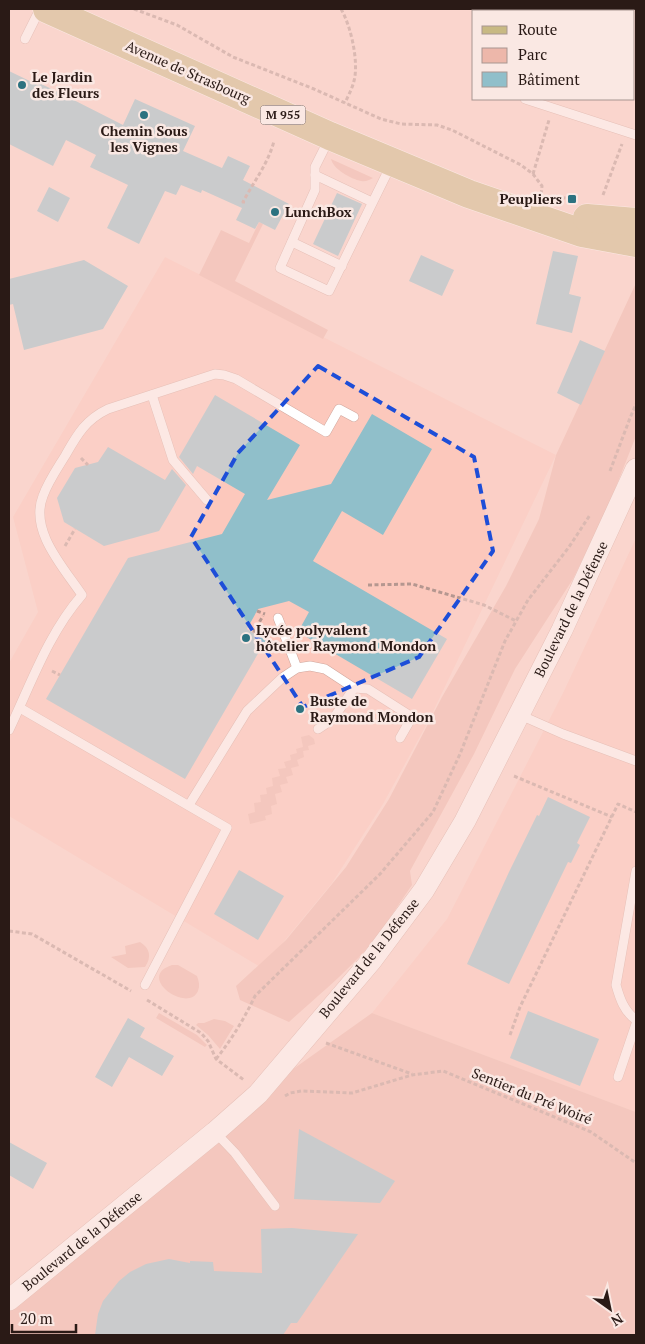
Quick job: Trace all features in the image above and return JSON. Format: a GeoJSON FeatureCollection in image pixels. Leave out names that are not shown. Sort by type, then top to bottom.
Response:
{"type":"FeatureCollection","features":[{"type":"Feature","properties":{"kind":"main road","name":"Avenue de Strasbourg"},"geometry":{"type":"LineString","coordinates":[[47,9],[392,162],[532,204],[636,222]]}},
{"type":"Feature","properties":{"kind":"main road","name":"Avenue de Strasbourg"},"geometry":{"type":"LineString","coordinates":[[532,204],[582,233],[636,243]]}},
{"type":"Feature","properties":{"kind":"street","name":"Boulevard de la Défense"},"geometry":{"type":"LineString","coordinates":[[9,1300],[215,1132],[258,1094],[371,961],[424,890],[465,821],[520,715],[583,586],[636,469]]}},
{"type":"Feature","properties":{"kind":"lane"},"geometry":{"type":"LineString","coordinates":[[25,40],[40,9]]}},
{"type":"Feature","properties":{"kind":"lane"},"geometry":{"type":"LineString","coordinates":[[528,100],[636,135]]}},
{"type":"Feature","properties":{"kind":"lane"},"geometry":{"type":"LineString","coordinates":[[330,136],[315,167],[315,190],[280,268],[330,291],[392,162]]}},
{"type":"Feature","properties":{"kind":"lane"},"geometry":{"type":"LineString","coordinates":[[315,175],[372,202]]}},
{"type":"Feature","properties":{"kind":"lane"},"geometry":{"type":"LineString","coordinates":[[292,242],[342,266]]}},
{"type":"Feature","properties":{"kind":"lane"},"geometry":{"type":"LineString","coordinates":[[9,730],[50,640],[68,611],[82,595],[50,547],[40,525],[40,512],[42,498],[51,478],[82,428],[95,415],[215,374],[236,378],[326,432],[339,409],[354,418]]}},
{"type":"Feature","properties":{"kind":"lane"},"geometry":{"type":"LineString","coordinates":[[152,395],[173,460],[207,500]]}},
{"type":"Feature","properties":{"kind":"lane"},"geometry":{"type":"LineString","coordinates":[[278,618],[297,668]]}},
{"type":"Feature","properties":{"kind":"lane"},"geometry":{"type":"LineString","coordinates":[[189,805],[247,711],[282,678],[297,668],[310,666],[325,669],[354,688],[368,689],[412,717],[400,738]]}},
{"type":"Feature","properties":{"kind":"lane"},"geometry":{"type":"LineString","coordinates":[[318,729],[333,718],[354,688]]}},
{"type":"Feature","properties":{"kind":"lane"},"geometry":{"type":"LineString","coordinates":[[20,708],[227,828],[145,985]]}},
{"type":"Feature","properties":{"kind":"lane"},"geometry":{"type":"LineString","coordinates":[[520,715],[562,734],[636,761]]}},
{"type":"Feature","properties":{"kind":"lane"},"geometry":{"type":"LineString","coordinates":[[636,872],[616,985],[620,1001],[629,1015],[636,1020]]}},
{"type":"Feature","properties":{"kind":"lane"},"geometry":{"type":"LineString","coordinates":[[618,1077],[636,1024]]}},
{"type":"Feature","properties":{"kind":"lane"},"geometry":{"type":"LineString","coordinates":[[215,1132],[235,1153],[275,1206]]}},
{"type":"Feature","properties":{"kind":"path"},"geometry":{"type":"LineString","coordinates":[[134,9],[177,25],[233,58],[314,89],[381,120],[401,124],[437,125],[452,130],[521,165],[533,174],[542,186],[532,204]]}},
{"type":"Feature","properties":{"kind":"path"},"geometry":{"type":"LineString","coordinates":[[341,9],[349,30],[355,71],[354,82],[345,104]]}},
{"type":"Feature","properties":{"kind":"path"},"geometry":{"type":"LineString","coordinates":[[533,174],[552,108]]}},
{"type":"Feature","properties":{"kind":"path"},"geometry":{"type":"LineString","coordinates":[[600,202],[626,132]]}},
{"type":"Feature","properties":{"kind":"path"},"geometry":{"type":"LineString","coordinates":[[244,202],[247,193],[269,159],[274,141]]}},
{"type":"Feature","properties":{"kind":"path"},"geometry":{"type":"LineString","coordinates":[[608,478],[626,426],[636,404]]}},
{"type":"Feature","properties":{"kind":"path"},"geometry":{"type":"LineString","coordinates":[[216,1059],[244,1019],[255,996],[380,874],[433,812],[460,754],[505,641],[528,600],[570,547],[593,509]]}},
{"type":"Feature","properties":{"kind":"path"},"geometry":{"type":"LineString","coordinates":[[368,585],[412,584],[484,605],[516,621]]}},
{"type":"Feature","properties":{"kind":"path"},"geometry":{"type":"LineString","coordinates":[[253,633],[265,614]]}},
{"type":"Feature","properties":{"kind":"path"},"geometry":{"type":"LineString","coordinates":[[514,776],[612,817]]}},
{"type":"Feature","properties":{"kind":"path"},"geometry":{"type":"LineString","coordinates":[[510,1036],[520,1007],[618,804],[636,812]]}},
{"type":"Feature","properties":{"kind":"path","name":"Sentier du Pré Woiré"},"geometry":{"type":"LineString","coordinates":[[312,1029],[328,1045],[412,1075]]}},
{"type":"Feature","properties":{"kind":"path","name":"Sentier du Pré Woiré"},"geometry":{"type":"LineString","coordinates":[[280,1100],[290,1093],[301,1091],[352,1093],[412,1075],[443,1071],[592,1132],[636,1163]]}},
{"type":"Feature","properties":{"kind":"highlighted area"},"geometry":{"type":"Polygon","coordinates":[[[318,366],[474,457],[493,551],[419,657],[303,707],[191,537],[238,453],[318,366]]]}},
{"type":"Feature","properties":{"kind":"shaded area","name":"Lycée polyvalent hôtelier Raymond Mondon"},"geometry":{"type":"Polygon","coordinates":[[[165,257],[556,455],[429,720],[383,804],[332,883],[262,968],[9,816],[9,663],[38,612],[13,517],[165,257]]]}},
{"type":"Feature","properties":{"kind":"shaded area"},"geometry":{"type":"Polygon","coordinates":[[[636,538],[636,1112],[372,1013],[447,919],[563,693],[636,538]]]}},
{"type":"Feature","properties":{"kind":"green space"},"geometry":{"type":"Polygon","coordinates":[[[331,159],[373,178],[361,181],[352,178],[339,170],[332,163],[331,159]]]}},
{"type":"Feature","properties":{"kind":"green space"},"geometry":{"type":"Polygon","coordinates":[[[259,222],[263,224],[235,281],[328,330],[323,339],[199,275],[221,230],[249,243],[259,222]]]}},
{"type":"Feature","properties":{"kind":"green space"},"geometry":{"type":"Polygon","coordinates":[[[636,283],[636,436],[608,507],[573,579],[515,669],[474,754],[410,871],[412,885],[382,929],[362,954],[289,1022],[240,1000],[236,986],[286,940],[346,867],[389,799],[442,697],[506,586],[539,519],[556,455],[636,283]]]}},
{"type":"Feature","properties":{"kind":"green space"},"geometry":{"type":"Polygon","coordinates":[[[309,735],[314,739],[315,744],[308,746],[309,750],[303,751],[304,757],[297,760],[299,766],[291,768],[293,775],[286,777],[288,783],[280,785],[282,792],[275,794],[277,804],[271,806],[272,814],[265,816],[266,820],[250,824],[248,814],[255,812],[254,803],[261,802],[260,795],[267,794],[266,788],[273,786],[272,778],[280,776],[278,769],[286,768],[284,762],[291,760],[290,755],[297,753],[296,749],[303,747],[301,737],[309,735]]]}},
{"type":"Feature","properties":{"kind":"green space"},"geometry":{"type":"Polygon","coordinates":[[[140,942],[149,953],[149,960],[145,967],[128,968],[111,957],[126,954],[125,946],[140,942]]]}},
{"type":"Feature","properties":{"kind":"green space"},"geometry":{"type":"Polygon","coordinates":[[[172,965],[178,965],[197,976],[199,989],[192,997],[176,996],[161,985],[159,977],[162,971],[172,965]]]}},
{"type":"Feature","properties":{"kind":"green space"},"geometry":{"type":"Polygon","coordinates":[[[159,1013],[197,1035],[207,1045],[205,1047],[156,1018],[159,1013]]]}},
{"type":"Feature","properties":{"kind":"green space"},"geometry":{"type":"Polygon","coordinates":[[[372,1013],[636,1112],[636,1335],[9,1335],[9,1300],[258,1094],[372,1013]]]}},
{"type":"Feature","properties":{"kind":"green space"},"geometry":{"type":"Polygon","coordinates":[[[214,1019],[225,1021],[234,1026],[220,1049],[196,1025],[214,1019]]]}},
{"type":"Feature","properties":{"kind":"building"},"geometry":{"type":"Polygon","coordinates":[[[9,71],[38,85],[39,83],[56,91],[123,125],[135,99],[195,126],[183,151],[222,168],[228,156],[250,166],[243,180],[289,204],[275,230],[259,222],[255,229],[236,220],[242,208],[202,190],[201,193],[181,185],[176,195],[165,191],[139,244],[107,228],[128,185],[90,167],[96,155],[66,140],[53,166],[9,144],[9,71]]]}},
{"type":"Feature","properties":{"kind":"building"},"geometry":{"type":"Polygon","coordinates":[[[49,187],[70,198],[58,222],[37,211],[49,187]]]}},
{"type":"Feature","properties":{"kind":"building"},"geometry":{"type":"Polygon","coordinates":[[[337,193],[362,204],[338,256],[313,244],[337,193]]]}},
{"type":"Feature","properties":{"kind":"building"},"geometry":{"type":"Polygon","coordinates":[[[553,251],[578,256],[569,294],[581,297],[572,333],[536,324],[553,251]]]}},
{"type":"Feature","properties":{"kind":"building"},"geometry":{"type":"Polygon","coordinates":[[[421,255],[454,270],[442,296],[409,281],[421,255]]]}},
{"type":"Feature","properties":{"kind":"building"},"geometry":{"type":"Polygon","coordinates":[[[84,260],[128,286],[103,329],[24,350],[13,304],[9,305],[9,279],[84,260]]]}},
{"type":"Feature","properties":{"kind":"building"},"geometry":{"type":"Polygon","coordinates":[[[580,340],[605,351],[581,405],[557,393],[580,340]]]}},
{"type":"Feature","properties":{"kind":"building"},"geometry":{"type":"Polygon","coordinates":[[[215,395],[300,445],[267,500],[331,484],[372,414],[432,449],[383,535],[342,511],[313,561],[447,639],[412,699],[298,632],[309,612],[289,601],[258,609],[247,629],[266,640],[185,779],[46,699],[128,558],[222,534],[245,494],[197,466],[193,474],[179,457],[215,395]]]}},
{"type":"Feature","properties":{"kind":"building"},"geometry":{"type":"Polygon","coordinates":[[[108,447],[165,480],[172,469],[186,485],[159,531],[104,546],[64,522],[57,498],[75,468],[98,462],[108,447]]]}},
{"type":"Feature","properties":{"kind":"building"},"geometry":{"type":"Polygon","coordinates":[[[548,797],[590,817],[577,843],[580,845],[571,863],[568,862],[509,984],[467,964],[509,872],[548,797]]]}},
{"type":"Feature","properties":{"kind":"building"},"geometry":{"type":"Polygon","coordinates":[[[239,870],[284,896],[258,940],[214,914],[239,870]]]}},
{"type":"Feature","properties":{"kind":"building"},"geometry":{"type":"Polygon","coordinates":[[[528,1011],[599,1039],[580,1086],[510,1058],[528,1011]]]}},
{"type":"Feature","properties":{"kind":"building"},"geometry":{"type":"Polygon","coordinates":[[[128,1018],[145,1028],[140,1037],[174,1056],[162,1076],[129,1057],[112,1087],[95,1077],[128,1018]]]}},
{"type":"Feature","properties":{"kind":"building"},"geometry":{"type":"Polygon","coordinates":[[[299,1129],[395,1181],[380,1203],[294,1199],[299,1129]]]}},
{"type":"Feature","properties":{"kind":"building"},"geometry":{"type":"Polygon","coordinates":[[[9,1142],[47,1163],[33,1189],[9,1175],[9,1142]]]}},
{"type":"Feature","properties":{"kind":"building"},"geometry":{"type":"Polygon","coordinates":[[[292,1228],[358,1234],[297,1323],[291,1323],[283,1335],[95,1335],[98,1314],[103,1301],[119,1281],[130,1272],[146,1264],[169,1259],[190,1263],[190,1261],[213,1262],[214,1271],[262,1273],[261,1229],[292,1228]]]}},
{"type":"Feature","properties":{"kind":"place","name":"Le Jardin des Fleurs"},"geometry":{"type":"Point","coordinates":[22,85]}},
{"type":"Feature","properties":{"kind":"place","name":"Chemin Sous les Vignes"},"geometry":{"type":"Point","coordinates":[144,115]}},
{"type":"Feature","properties":{"kind":"place","name":"Peupliers"},"geometry":{"type":"Point","coordinates":[572,199]}},
{"type":"Feature","properties":{"kind":"place","name":"LunchBox"},"geometry":{"type":"Point","coordinates":[275,212]}},
{"type":"Feature","properties":{"kind":"place","name":"Lycée polyvalent hôtelier Raymond Mondon"},"geometry":{"type":"Point","coordinates":[246,638]}},
{"type":"Feature","properties":{"kind":"place","name":"Buste de Raymond Mondon"},"geometry":{"type":"Point","coordinates":[300,709]}}]}
